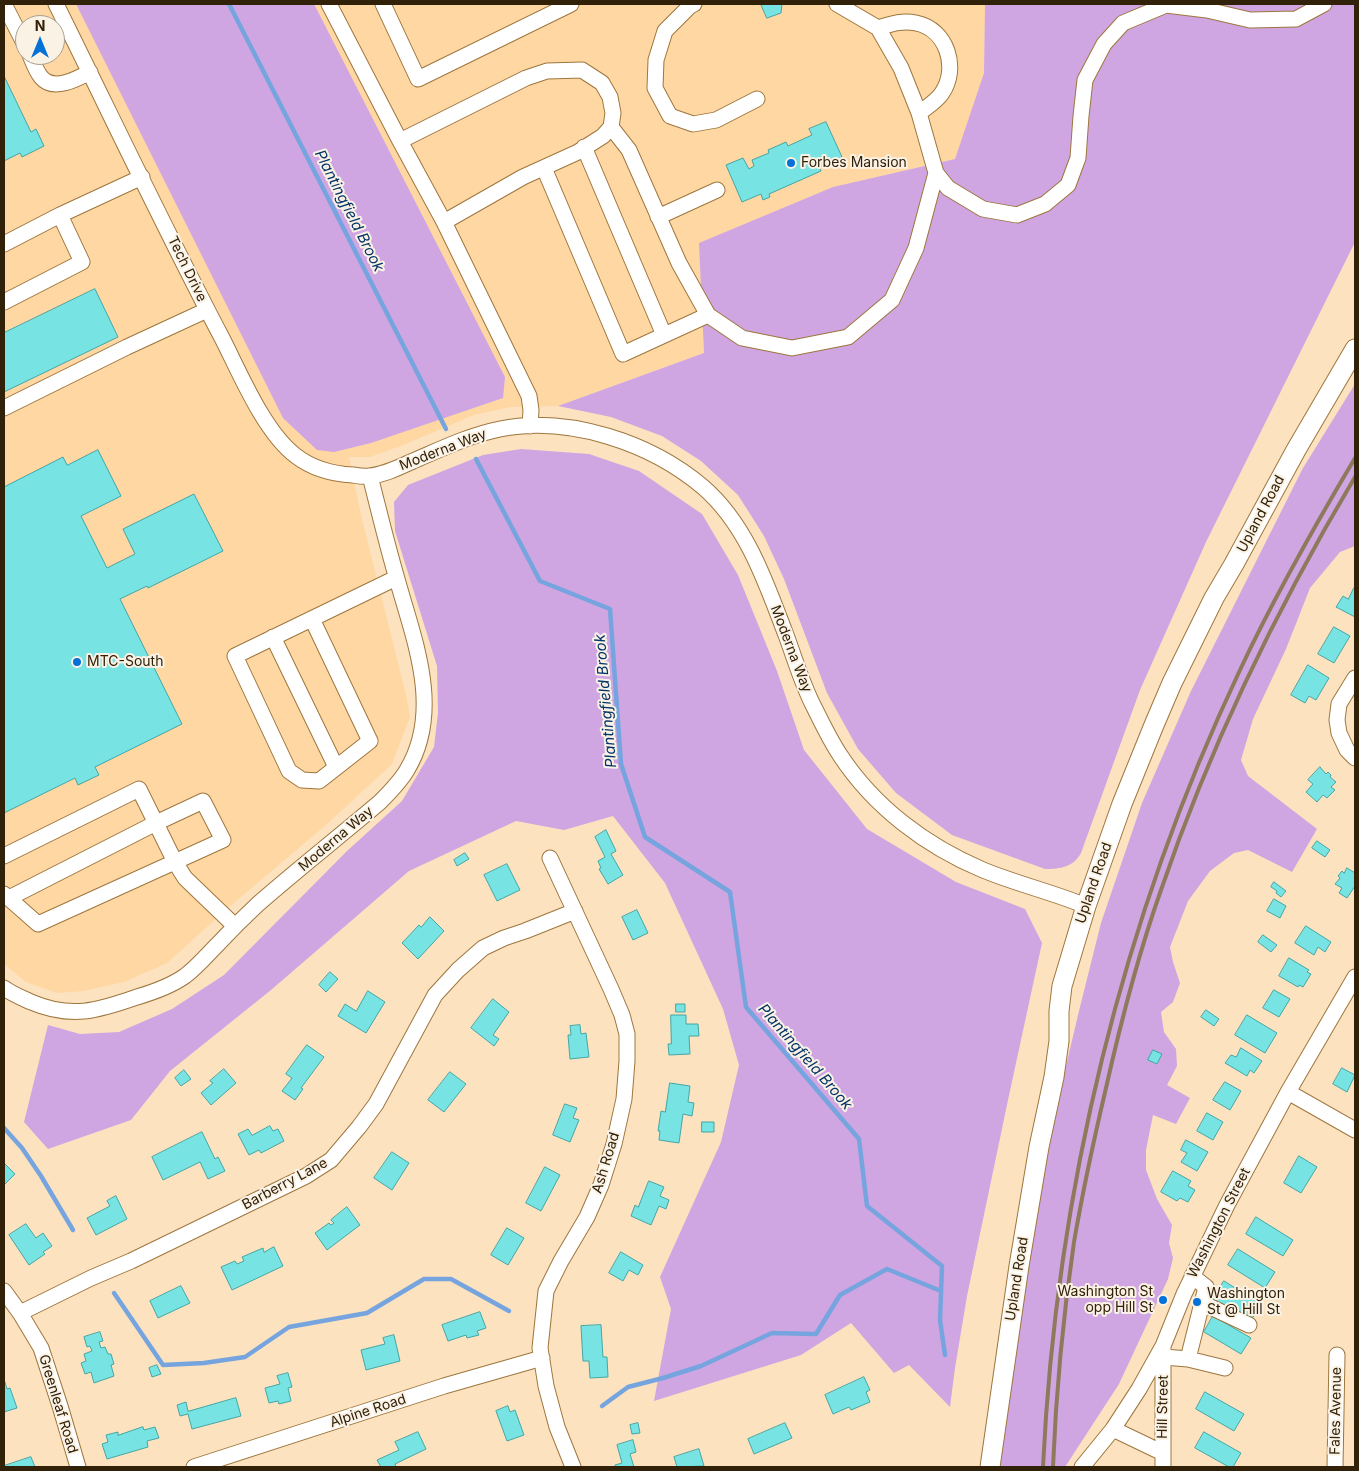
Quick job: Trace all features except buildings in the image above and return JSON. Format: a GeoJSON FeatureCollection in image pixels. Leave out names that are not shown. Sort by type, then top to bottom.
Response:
{"type":"FeatureCollection","features":[{"type":"Feature","properties":{"kind":"main road","name":"Upland Road"},"geometry":{"type":"LineString","coordinates":[[990,1467],[1019,1266],[1039,1147],[1054,1077],[1059,1041],[1058,1011],[1062,986],[1086,906],[1122,804],[1172,683],[1214,598],[1296,450],[1355,349]]}},
{"type":"Feature","properties":{"kind":"street"},"geometry":{"type":"LineString","coordinates":[[4,4],[15,26]]}},
{"type":"Feature","properties":{"kind":"street","name":"Tech Drive"},"geometry":{"type":"LineString","coordinates":[[56,4],[207,310],[263,416],[283,444],[296,456],[318,468],[335,474],[370,476]]}},
{"type":"Feature","properties":{"kind":"street"},"geometry":{"type":"LineString","coordinates":[[329,4],[444,222],[529,396],[530,426]]}},
{"type":"Feature","properties":{"kind":"street"},"geometry":{"type":"LineString","coordinates":[[383,4],[418,79],[571,4]]}},
{"type":"Feature","properties":{"kind":"street"},"geometry":{"type":"LineString","coordinates":[[694,4],[665,31],[656,60],[655,88],[670,116],[693,124],[716,120],[757,100]]}},
{"type":"Feature","properties":{"kind":"street"},"geometry":{"type":"LineString","coordinates":[[837,4],[878,28],[901,68],[919,113],[936,174],[948,188],[983,209],[1017,215],[1045,204],[1068,186],[1078,158],[1085,80],[1104,44],[1123,23],[1166,5],[1207,10],[1250,20],[1296,19],[1324,4]]}},
{"type":"Feature","properties":{"kind":"street"},"geometry":{"type":"LineString","coordinates":[[878,28],[903,22],[918,23],[931,30],[942,40],[948,52],[951,67],[948,81],[942,94],[919,113]]}},
{"type":"Feature","properties":{"kind":"street"},"geometry":{"type":"LineString","coordinates":[[35,65],[42,78],[54,84],[70,82],[90,72]]}},
{"type":"Feature","properties":{"kind":"street"},"geometry":{"type":"LineString","coordinates":[[400,140],[526,78],[547,71],[582,70],[602,83],[610,97],[613,113],[611,127],[603,136],[584,148],[523,177],[444,222]]}},
{"type":"Feature","properties":{"kind":"street"},"geometry":{"type":"LineString","coordinates":[[611,127],[629,150],[680,263],[708,315],[742,338],[792,348],[848,336],[892,300],[916,248],[936,174]]}},
{"type":"Feature","properties":{"kind":"street"},"geometry":{"type":"LineString","coordinates":[[584,148],[664,335]]}},
{"type":"Feature","properties":{"kind":"street"},"geometry":{"type":"LineString","coordinates":[[544,168],[623,354],[708,315]]}},
{"type":"Feature","properties":{"kind":"street"},"geometry":{"type":"LineString","coordinates":[[4,244],[60,215],[142,177]]}},
{"type":"Feature","properties":{"kind":"street"},"geometry":{"type":"LineString","coordinates":[[658,217],[717,190]]}},
{"type":"Feature","properties":{"kind":"street"},"geometry":{"type":"LineString","coordinates":[[4,302],[82,262],[60,215]]}},
{"type":"Feature","properties":{"kind":"street"},"geometry":{"type":"LineString","coordinates":[[4,408],[207,310]]}},
{"type":"Feature","properties":{"kind":"street","name":"Moderna Way"},"geometry":{"type":"LineString","coordinates":[[4,988],[22,998],[51,1009],[87,1012],[158,990],[180,980],[258,904],[380,802],[396,786],[408,769],[420,734],[424,715],[423,679],[413,633],[396,578],[370,476],[397,468],[471,438],[501,429],[530,426],[561,427],[593,433],[627,443],[658,457],[701,486],[724,508],[749,548],[769,591],[812,704],[842,758],[868,790],[889,811],[917,834],[953,856],[1012,881],[1063,896],[1086,906]]}},
{"type":"Feature","properties":{"kind":"street"},"geometry":{"type":"LineString","coordinates":[[312,619],[370,742],[319,780],[302,780],[289,771],[235,656],[396,578]]}},
{"type":"Feature","properties":{"kind":"street"},"geometry":{"type":"LineString","coordinates":[[274,637],[336,767]]}},
{"type":"Feature","properties":{"kind":"street"},"geometry":{"type":"LineString","coordinates":[[1355,678],[1339,704],[1337,720],[1339,733],[1347,750],[1355,758]]}},
{"type":"Feature","properties":{"kind":"street"},"geometry":{"type":"LineString","coordinates":[[4,856],[139,789],[175,862],[185,878],[235,926]]}},
{"type":"Feature","properties":{"kind":"street"},"geometry":{"type":"LineString","coordinates":[[203,802],[223,840],[38,924],[6,896],[156,823],[203,802]]}},
{"type":"Feature","properties":{"kind":"street","name":"Ash Road"},"geometry":{"type":"LineString","coordinates":[[550,858],[622,1015],[626,1034],[627,1061],[624,1099],[614,1144],[601,1185],[588,1217],[561,1260],[546,1291],[540,1348],[546,1386],[572,1467]]}},
{"type":"Feature","properties":{"kind":"street","name":"Barberry Lane"},"geometry":{"type":"LineString","coordinates":[[20,1313],[306,1176],[331,1160],[376,1104],[435,995],[458,970],[484,948],[504,938],[574,911]]}},
{"type":"Feature","properties":{"kind":"street","name":"Washington Street"},"geometry":{"type":"LineString","coordinates":[[1082,1467],[1113,1429],[1164,1351],[1192,1276],[1227,1205],[1288,1092],[1355,977]]}},
{"type":"Feature","properties":{"kind":"street"},"geometry":{"type":"LineString","coordinates":[[1288,1092],[1355,1130]]}},
{"type":"Feature","properties":{"kind":"street"},"geometry":{"type":"LineString","coordinates":[[1188,1359],[1206,1286],[1192,1276]]}},
{"type":"Feature","properties":{"kind":"street","name":"Greenleaf Road"},"geometry":{"type":"LineString","coordinates":[[4,1291],[42,1348],[78,1467]]}},
{"type":"Feature","properties":{"kind":"street"},"geometry":{"type":"LineString","coordinates":[[1202,1303],[1249,1325]]}},
{"type":"Feature","properties":{"kind":"street"},"geometry":{"type":"LineString","coordinates":[[1164,1351],[1225,1368]]}},
{"type":"Feature","properties":{"kind":"street","name":"Hill Street"},"geometry":{"type":"LineString","coordinates":[[1163,1460],[1164,1351]]}},
{"type":"Feature","properties":{"kind":"street","name":"Fales Avenue"},"geometry":{"type":"LineString","coordinates":[[1335,1467],[1337,1355]]}},
{"type":"Feature","properties":{"kind":"street","name":"Alpine Road"},"geometry":{"type":"LineString","coordinates":[[194,1467],[444,1386],[542,1358]]}},
{"type":"Feature","properties":{"kind":"street"},"geometry":{"type":"LineString","coordinates":[[1113,1429],[1163,1460]]}},
{"type":"Feature","properties":{"kind":"shaded area"},"geometry":{"type":"Polygon","coordinates":[[[4,4],[985,4],[984,73],[955,159],[833,187],[700,243],[704,353],[558,406],[510,407],[474,415],[370,457],[349,457],[362,520],[410,717],[392,764],[326,825],[229,907],[167,963],[124,982],[83,991],[57,993],[26,982],[4,964],[4,4]]]}},
{"type":"Feature","properties":{"kind":"shaded area"},"geometry":{"type":"Polygon","coordinates":[[[76,4],[314,4],[505,377],[503,398],[371,443],[334,452],[317,450],[283,418],[76,4]]]}},
{"type":"Feature","properties":{"kind":"shaded area"},"geometry":{"type":"Polygon","coordinates":[[[985,4],[1355,4],[1355,242],[1206,542],[1140,690],[1081,853],[1078,858],[1066,866],[1045,869],[952,835],[896,793],[858,749],[827,693],[784,579],[764,536],[738,495],[701,461],[662,436],[611,417],[558,406],[704,353],[699,243],[833,187],[955,159],[984,73],[985,4]]]}},
{"type":"Feature","properties":{"kind":"shaded area"},"geometry":{"type":"Polygon","coordinates":[[[1355,384],[1355,546],[1340,552],[1310,588],[1286,649],[1253,719],[1241,760],[1248,776],[1317,829],[1292,872],[1248,850],[1234,853],[1210,871],[1188,901],[1170,947],[1180,983],[1173,1002],[1161,1012],[1164,1032],[1176,1049],[1177,1066],[1167,1085],[1190,1098],[1176,1124],[1153,1115],[1146,1150],[1146,1170],[1157,1199],[1172,1225],[1169,1243],[1173,1258],[1168,1279],[1119,1384],[1065,1467],[1000,1467],[1045,1154],[1101,923],[1142,803],[1191,691],[1303,468],[1355,384]]]}},
{"type":"Feature","properties":{"kind":"shaded area"},"geometry":{"type":"Polygon","coordinates":[[[521,449],[589,454],[639,471],[702,514],[738,575],[777,671],[804,750],[867,829],[956,882],[1025,909],[1042,943],[967,1296],[950,1407],[909,1365],[894,1373],[851,1323],[801,1355],[654,1401],[671,1309],[660,1277],[721,1142],[739,1065],[723,1009],[665,883],[613,816],[564,830],[516,821],[409,871],[271,990],[170,1071],[131,1120],[48,1149],[24,1122],[48,1025],[80,1034],[119,1032],[172,1009],[224,975],[347,851],[402,801],[434,747],[438,713],[437,666],[395,531],[394,502],[408,485],[483,455],[521,449]]]}},
{"type":"Feature","properties":{"kind":"waterway","name":"Plantingfield Brook"},"geometry":{"type":"LineString","coordinates":[[229,4],[446,429]]}},
{"type":"Feature","properties":{"kind":"waterway","name":"Plantingfield Brook"},"geometry":{"type":"LineString","coordinates":[[476,459],[540,581],[610,609],[621,764],[645,837],[730,892],[746,1007],[859,1139],[867,1206],[942,1266],[940,1320],[945,1355]]}},
{"type":"Feature","properties":{"kind":"waterway"},"geometry":{"type":"LineString","coordinates":[[4,1128],[22,1148],[41,1176],[73,1230]]}},
{"type":"Feature","properties":{"kind":"waterway"},"geometry":{"type":"LineString","coordinates":[[602,1406],[628,1387],[701,1366],[772,1333],[816,1334],[840,1295],[887,1269],[941,1291]]}},
{"type":"Feature","properties":{"kind":"waterway"},"geometry":{"type":"LineString","coordinates":[[114,1293],[163,1365],[204,1363],[245,1357],[289,1327],[367,1313],[424,1279],[451,1279],[509,1311]]}},
{"type":"Feature","properties":{"kind":"railway"},"geometry":{"type":"LineString","coordinates":[[1043,1467],[1050,1364],[1063,1261],[1080,1160],[1102,1059],[1129,959],[1161,861],[1198,764],[1240,670],[1295,563],[1355,458]]}},
{"type":"Feature","properties":{"kind":"railway"},"geometry":{"type":"LineString","coordinates":[[1053,1467],[1060,1354],[1074,1242],[1089,1165],[1130,988],[1180,836],[1223,731],[1272,627],[1326,526],[1355,477]]}},
{"type":"Feature","properties":{"kind":"place","name":"Forbes Mansion"},"geometry":{"type":"Point","coordinates":[791,163]}},
{"type":"Feature","properties":{"kind":"place","name":"MTC-South"},"geometry":{"type":"Point","coordinates":[77,662]}},
{"type":"Feature","properties":{"kind":"place","name":"Washington St opp Hill St"},"geometry":{"type":"Point","coordinates":[1163,1300]}},
{"type":"Feature","properties":{"kind":"place","name":"Washington St @ Hill St"},"geometry":{"type":"Point","coordinates":[1197,1302]}}]}
